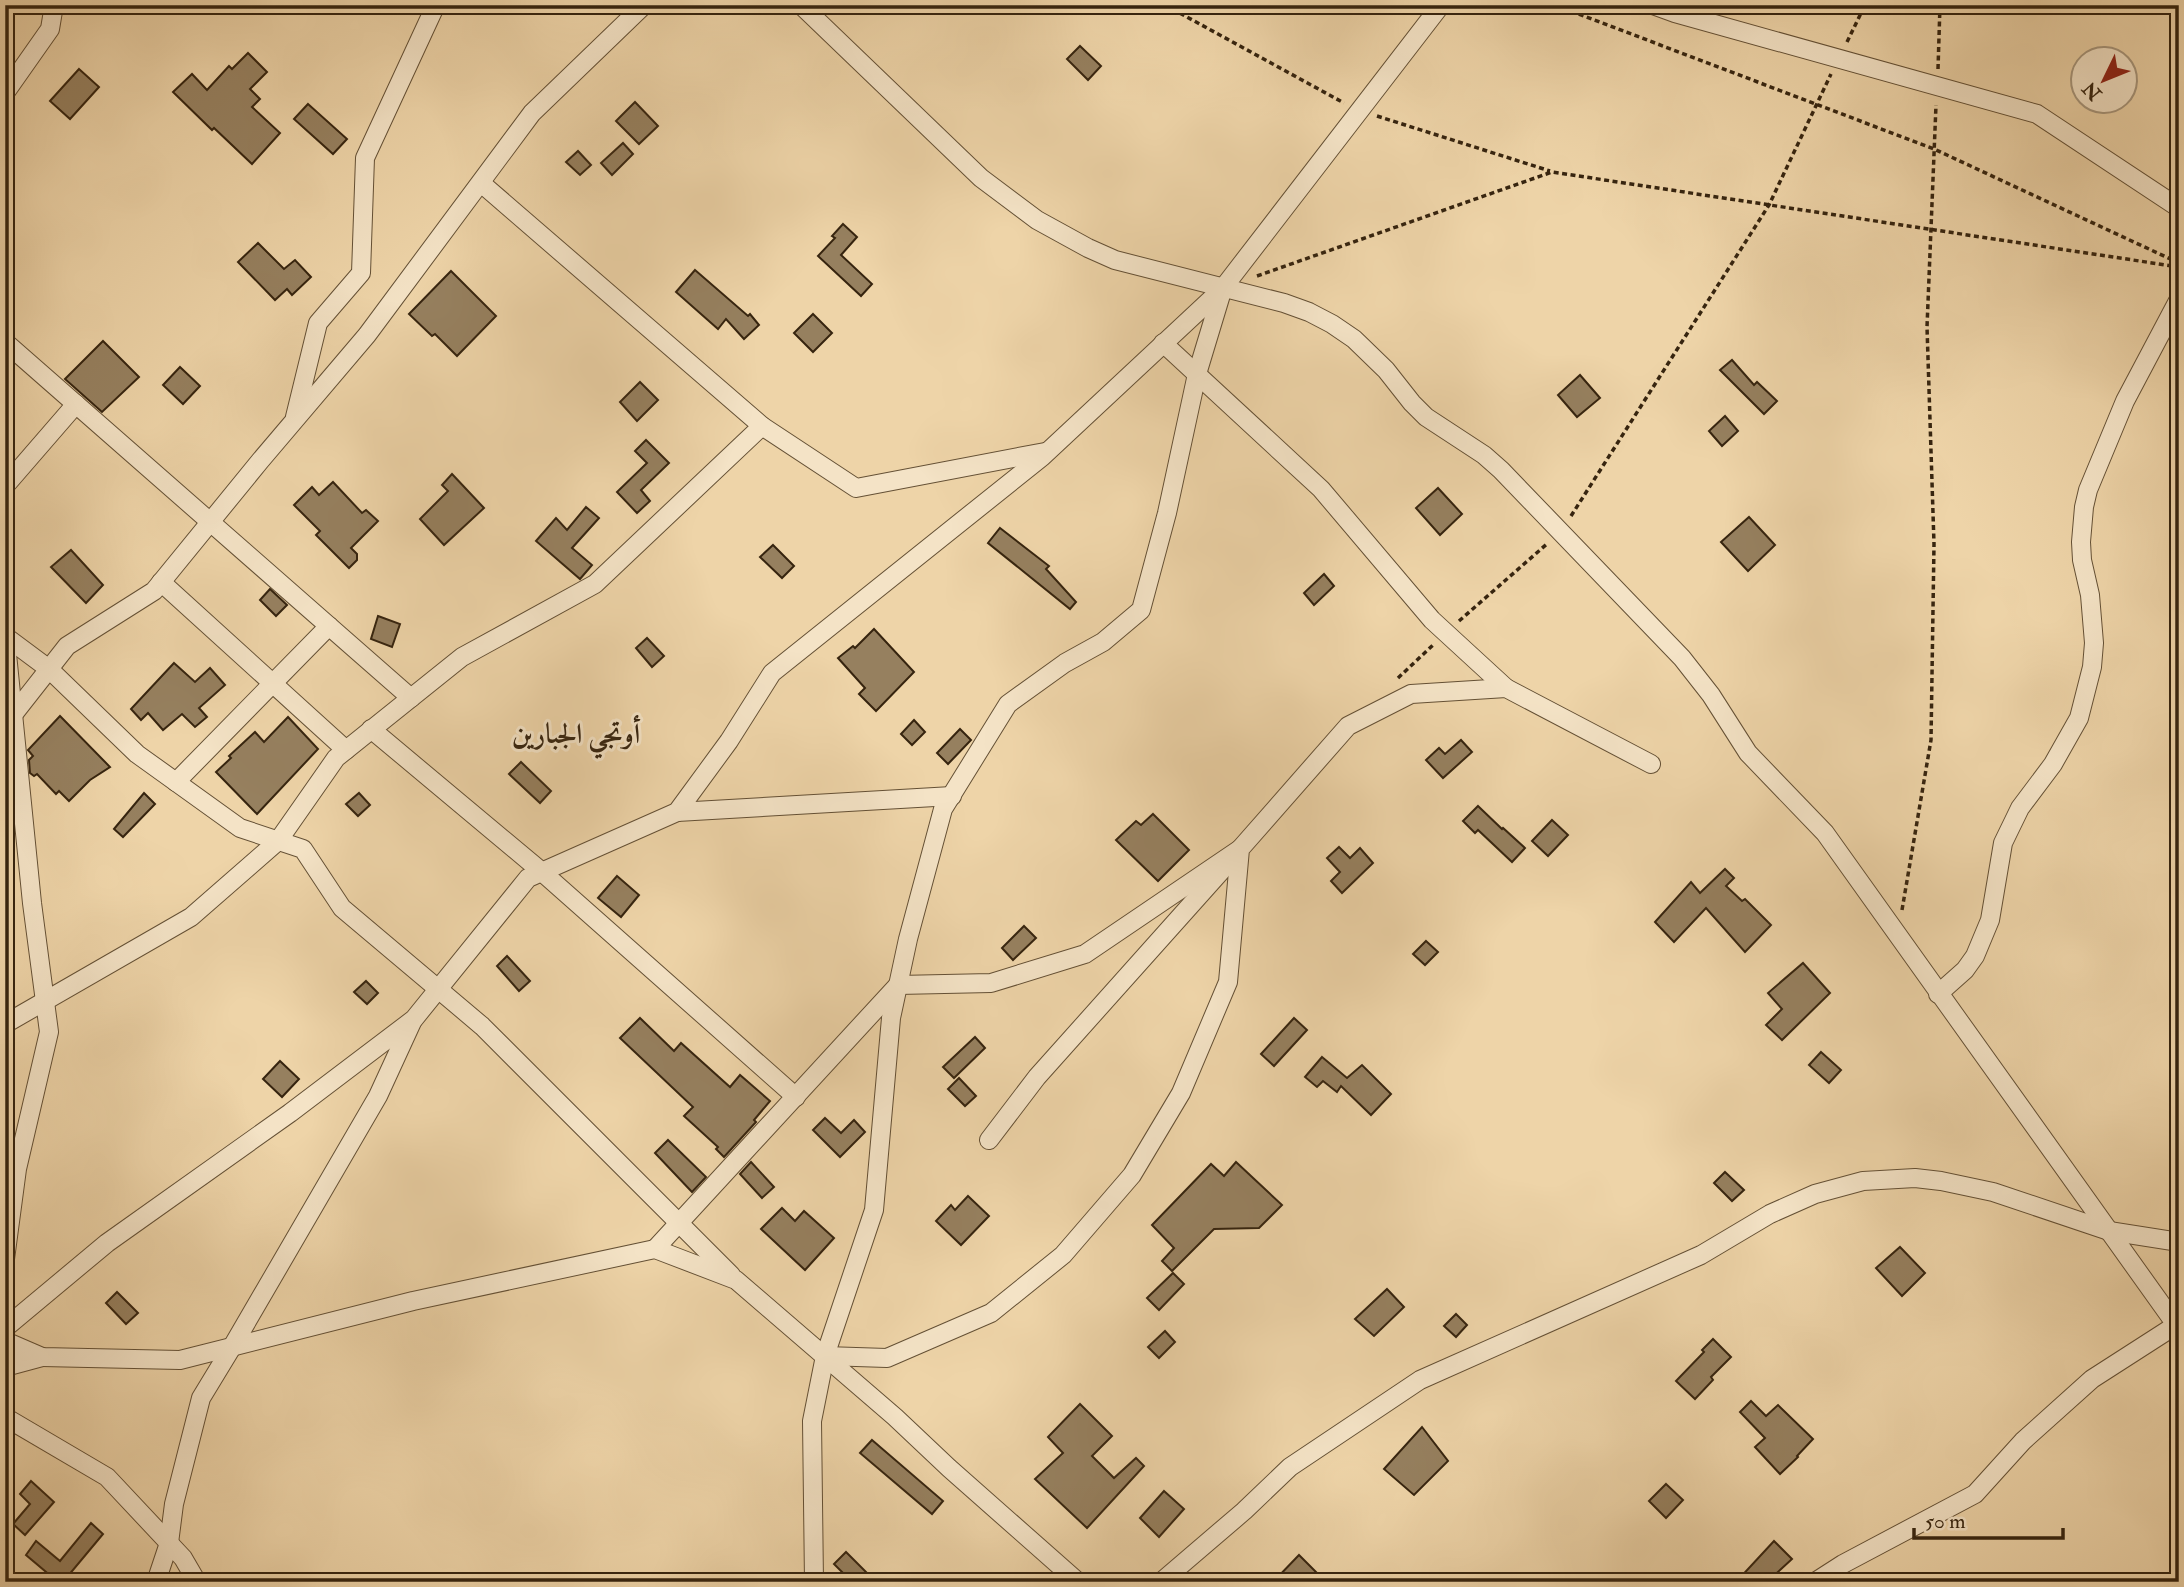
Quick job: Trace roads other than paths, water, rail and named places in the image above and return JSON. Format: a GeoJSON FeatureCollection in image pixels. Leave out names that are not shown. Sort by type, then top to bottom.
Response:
{"type":"FeatureCollection","features":[{"type":"Feature","properties":{"kind":"street"},"geometry":{"type":"LineString","coordinates":[[5,93],[50,29],[54,5]]}},
{"type":"Feature","properties":{"kind":"street"},"geometry":{"type":"LineString","coordinates":[[294,421],[318,323],[361,273],[365,158],[434,5]]}},
{"type":"Feature","properties":{"kind":"street"},"geometry":{"type":"LineString","coordinates":[[9,720],[67,646],[154,591],[367,335],[532,113],[644,5]]}},
{"type":"Feature","properties":{"kind":"street"},"geometry":{"type":"LineString","coordinates":[[801,5],[981,178],[1037,220],[1115,260],[1284,303],[1332,324],[1354,339],[1386,370],[1426,417],[1485,455],[1682,657],[1711,695],[1748,753],[1825,833],[2177,1327],[2092,1379],[2024,1441],[1975,1494],[1843,1564],[1815,1582]]}},
{"type":"Feature","properties":{"kind":"street"},"geometry":{"type":"LineString","coordinates":[[677,812],[729,741],[772,673],[1047,452],[1223,288],[1441,5]]}},
{"type":"Feature","properties":{"kind":"street"},"geometry":{"type":"LineString","coordinates":[[1653,5],[2037,114],[2179,208]]}},
{"type":"Feature","properties":{"kind":"street"},"geometry":{"type":"LineString","coordinates":[[481,183],[762,426],[856,488],[1047,452]]}},
{"type":"Feature","properties":{"kind":"street"},"geometry":{"type":"LineString","coordinates":[[814,1582],[811,1421],[825,1356],[874,1210],[891,1018],[908,939],[943,809],[1008,704],[1065,663],[1103,642],[1141,610],[1167,513],[1197,374],[1223,288]]}},
{"type":"Feature","properties":{"kind":"street"},"geometry":{"type":"LineString","coordinates":[[1938,994],[1959,976],[1984,939],[1990,920],[2003,843],[2020,808],[2068,742],[2079,718],[2092,667],[2094,643],[2090,595],[2081,542],[2088,490],[2124,401],[2179,299]]}},
{"type":"Feature","properties":{"kind":"street"},"geometry":{"type":"LineString","coordinates":[[5,342],[411,698]]}},
{"type":"Feature","properties":{"kind":"street"},"geometry":{"type":"LineString","coordinates":[[1163,343],[1321,489],[1432,620],[1506,688],[1651,764]]}},
{"type":"Feature","properties":{"kind":"street"},"geometry":{"type":"LineString","coordinates":[[5,485],[76,404]]}},
{"type":"Feature","properties":{"kind":"street"},"geometry":{"type":"LineString","coordinates":[[5,1024],[191,917],[278,841],[336,758],[462,657],[595,584],[762,426]]}},
{"type":"Feature","properties":{"kind":"street"},"geometry":{"type":"LineString","coordinates":[[161,582],[346,750]]}},
{"type":"Feature","properties":{"kind":"street"},"geometry":{"type":"LineString","coordinates":[[176,782],[329,626]]}},
{"type":"Feature","properties":{"kind":"street"},"geometry":{"type":"LineString","coordinates":[[6,636],[49,669],[138,754],[240,828],[303,849],[342,908],[482,1026],[736,1280],[895,1417],[1077,1582]]}},
{"type":"Feature","properties":{"kind":"street"},"geometry":{"type":"LineString","coordinates":[[5,1259],[17,1169],[49,1032],[9,720],[6,636]]}},
{"type":"Feature","properties":{"kind":"street"},"geometry":{"type":"LineString","coordinates":[[989,1140],[1037,1077],[1348,726],[1411,694],[1506,688]]}},
{"type":"Feature","properties":{"kind":"street"},"geometry":{"type":"LineString","coordinates":[[372,729],[542,872],[796,1097]]}},
{"type":"Feature","properties":{"kind":"street"},"geometry":{"type":"LineString","coordinates":[[156,1582],[169,1543],[174,1504],[201,1398],[378,1096],[414,1019],[528,878],[677,812],[952,796]]}},
{"type":"Feature","properties":{"kind":"street"},"geometry":{"type":"LineString","coordinates":[[5,1367],[42,1357],[180,1360],[412,1301],[655,1249],[898,985],[991,983],[1085,954],[1240,849]]}},
{"type":"Feature","properties":{"kind":"street"},"geometry":{"type":"LineString","coordinates":[[825,1356],[887,1358],[991,1313],[1063,1255],[1132,1175],[1181,1093],[1228,982],[1240,849]]}},
{"type":"Feature","properties":{"kind":"street"},"geometry":{"type":"LineString","coordinates":[[5,1328],[107,1243],[290,1113],[414,1019]]}},
{"type":"Feature","properties":{"kind":"street"},"geometry":{"type":"LineString","coordinates":[[1161,1582],[1244,1511],[1290,1467],[1420,1380],[1700,1255],[1770,1214],[1815,1194],[1863,1181],[1915,1178],[1941,1181],[1993,1192],[2109,1231],[2179,1242]]}},
{"type":"Feature","properties":{"kind":"street"},"geometry":{"type":"LineString","coordinates":[[655,1249],[736,1280]]}},
{"type":"Feature","properties":{"kind":"street"},"geometry":{"type":"LineString","coordinates":[[5,1341],[42,1357]]}},
{"type":"Feature","properties":{"kind":"street"},"geometry":{"type":"LineString","coordinates":[[5,1418],[107,1477],[183,1558],[197,1582]]}},
{"type":"Feature","properties":{"kind":"district","name":"أوتجي الجبارين"},"geometry":{"type":"Point","coordinates":[576,733]}}]}
